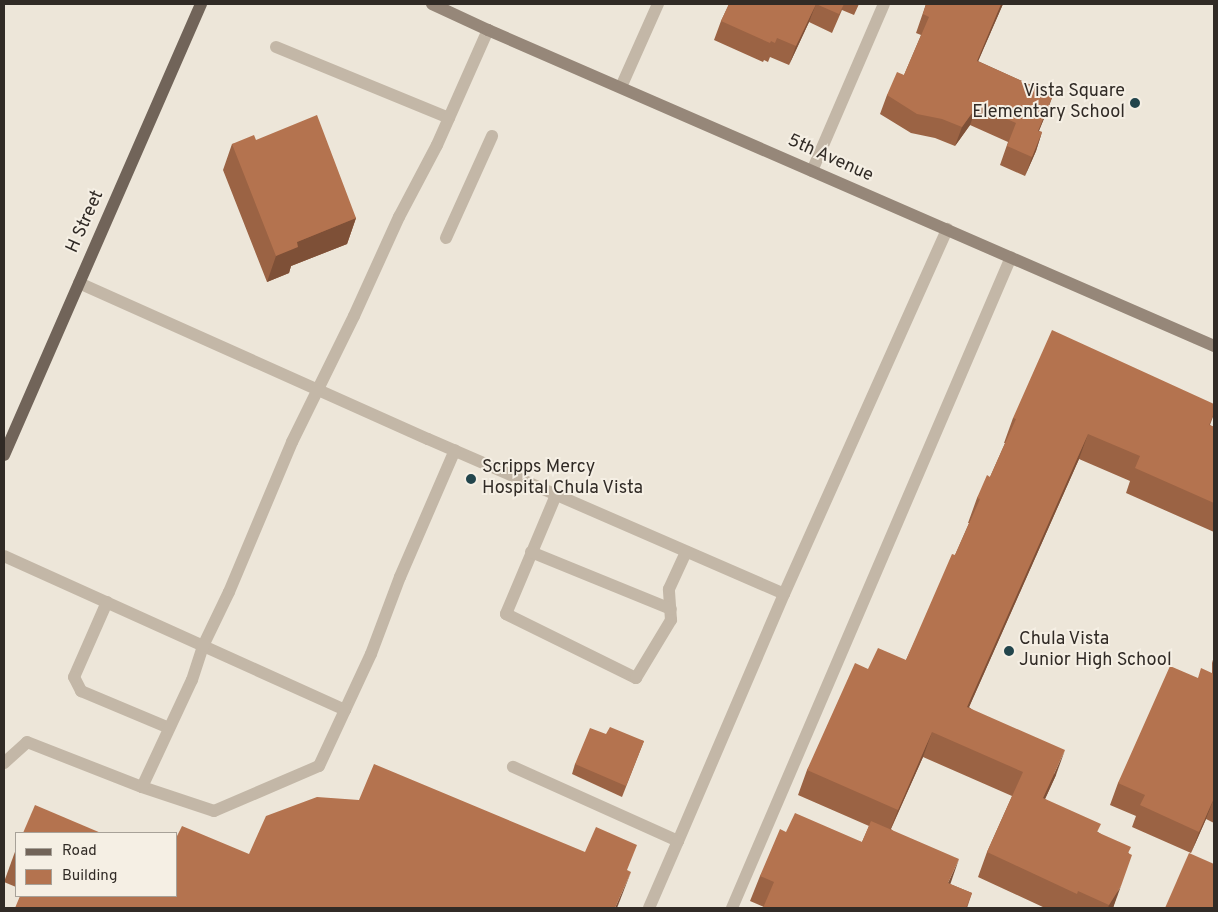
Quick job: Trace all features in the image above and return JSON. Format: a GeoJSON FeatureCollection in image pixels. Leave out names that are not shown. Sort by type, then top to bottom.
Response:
{"type":"FeatureCollection","features":[{"type":"Feature","properties":{"kind":"main road","name":"H Street"},"geometry":{"type":"LineString","coordinates":[[4,455],[200,4]]}},
{"type":"Feature","properties":{"kind":"street","name":"5th Avenue"},"geometry":{"type":"LineString","coordinates":[[433,4],[488,30],[1214,346]]}},
{"type":"Feature","properties":{"kind":"street"},"geometry":{"type":"LineString","coordinates":[[621,87],[658,4]]}},
{"type":"Feature","properties":{"kind":"street"},"geometry":{"type":"LineString","coordinates":[[812,171],[884,4]]}},
{"type":"Feature","properties":{"kind":"street"},"geometry":{"type":"LineString","coordinates":[[142,787],[192,680],[203,646],[229,592],[292,442],[399,217],[449,118],[488,30]]}},
{"type":"Feature","properties":{"kind":"street"},"geometry":{"type":"LineString","coordinates":[[276,47],[449,118]]}},
{"type":"Feature","properties":{"kind":"street"},"geometry":{"type":"LineString","coordinates":[[446,238],[492,136]]}},
{"type":"Feature","properties":{"kind":"street"},"geometry":{"type":"LineString","coordinates":[[649,908],[784,594],[947,229]]}},
{"type":"Feature","properties":{"kind":"street"},"geometry":{"type":"LineString","coordinates":[[732,908],[1011,257]]}},
{"type":"Feature","properties":{"kind":"street"},"geometry":{"type":"LineString","coordinates":[[79,283],[784,594]]}},
{"type":"Feature","properties":{"kind":"street"},"geometry":{"type":"LineString","coordinates":[[4,763],[27,742],[142,787],[214,811],[319,766],[371,654],[400,577],[455,450]]}},
{"type":"Feature","properties":{"kind":"street"},"geometry":{"type":"LineString","coordinates":[[556,494],[530,552],[506,614],[636,678],[672,620],[669,589],[686,552]]}},
{"type":"Feature","properties":{"kind":"street"},"geometry":{"type":"LineString","coordinates":[[530,552],[670,609]]}},
{"type":"Feature","properties":{"kind":"street"},"geometry":{"type":"LineString","coordinates":[[4,556],[345,710]]}},
{"type":"Feature","properties":{"kind":"street"},"geometry":{"type":"LineString","coordinates":[[107,602],[74,677],[81,691],[168,728]]}},
{"type":"Feature","properties":{"kind":"street"},"geometry":{"type":"LineString","coordinates":[[512,767],[678,841]]}},
{"type":"Feature","properties":{"kind":"building"},"geometry":{"type":"Polygon","coordinates":[[[729,4],[816,4],[796,46],[777,38],[775,43],[771,41],[770,43],[721,21],[729,4]]]}},
{"type":"Feature","properties":{"kind":"building"},"geometry":{"type":"Polygon","coordinates":[[[816,4],[844,4],[839,14],[816,4]]]}},
{"type":"Feature","properties":{"kind":"building"},"geometry":{"type":"Polygon","coordinates":[[[926,4],[1001,4],[977,61],[1053,95],[1038,131],[1042,132],[1032,157],[1007,146],[1016,123],[977,106],[962,127],[942,119],[917,114],[887,95],[897,72],[904,75],[929,17],[923,14],[926,4]]]}},
{"type":"Feature","properties":{"kind":"building"},"geometry":{"type":"Polygon","coordinates":[[[317,115],[356,218],[297,242],[298,247],[276,256],[232,144],[254,135],[256,140],[317,115]]]}},
{"type":"Feature","properties":{"kind":"building"},"geometry":{"type":"Polygon","coordinates":[[[1052,330],[1214,404],[1214,413],[1209,425],[1214,427],[1214,503],[1135,468],[1140,456],[1088,434],[967,707],[1065,750],[1043,798],[1101,824],[1097,832],[1131,847],[1128,853],[1132,855],[1121,886],[1109,905],[1078,891],[1077,894],[987,852],[1023,772],[932,732],[898,810],[807,770],[855,663],[868,669],[878,648],[906,660],[952,554],[955,555],[980,499],[977,498],[987,475],[990,477],[1016,419],[1013,418],[1052,330]]]}},
{"type":"Feature","properties":{"kind":"building"},"geometry":{"type":"Polygon","coordinates":[[[1170,666],[1198,678],[1201,668],[1214,674],[1214,798],[1199,832],[1140,805],[1145,795],[1118,783],[1170,666]]]}},
{"type":"Feature","properties":{"kind":"building"},"geometry":{"type":"Polygon","coordinates":[[[610,727],[644,741],[626,786],[575,764],[590,728],[606,734],[610,727]]]}},
{"type":"Feature","properties":{"kind":"building"},"geometry":{"type":"Polygon","coordinates":[[[374,764],[585,852],[596,827],[637,845],[627,870],[631,872],[615,908],[15,908],[20,897],[178,897],[178,834],[182,826],[249,854],[266,816],[317,797],[359,800],[374,764]]]}},
{"type":"Feature","properties":{"kind":"building"},"geometry":{"type":"Polygon","coordinates":[[[35,805],[99,832],[23,832],[35,805]]]}},
{"type":"Feature","properties":{"kind":"building"},"geometry":{"type":"Polygon","coordinates":[[[795,813],[862,842],[871,821],[959,859],[948,883],[972,893],[966,908],[763,908],[774,882],[760,876],[780,829],[786,832],[795,813]]]}},
{"type":"Feature","properties":{"kind":"building"},"geometry":{"type":"Polygon","coordinates":[[[1189,853],[1214,864],[1214,908],[1165,908],[1189,853]]]}},
{"type":"Feature","properties":{"kind":"place","name":"Vista Square Elementary School"},"geometry":{"type":"Point","coordinates":[1135,103]}},
{"type":"Feature","properties":{"kind":"place","name":"Scripps Mercy Hospital Chula Vista"},"geometry":{"type":"Point","coordinates":[471,479]}},
{"type":"Feature","properties":{"kind":"place","name":"Chula Vista Junior High School"},"geometry":{"type":"Point","coordinates":[1009,651]}}]}
